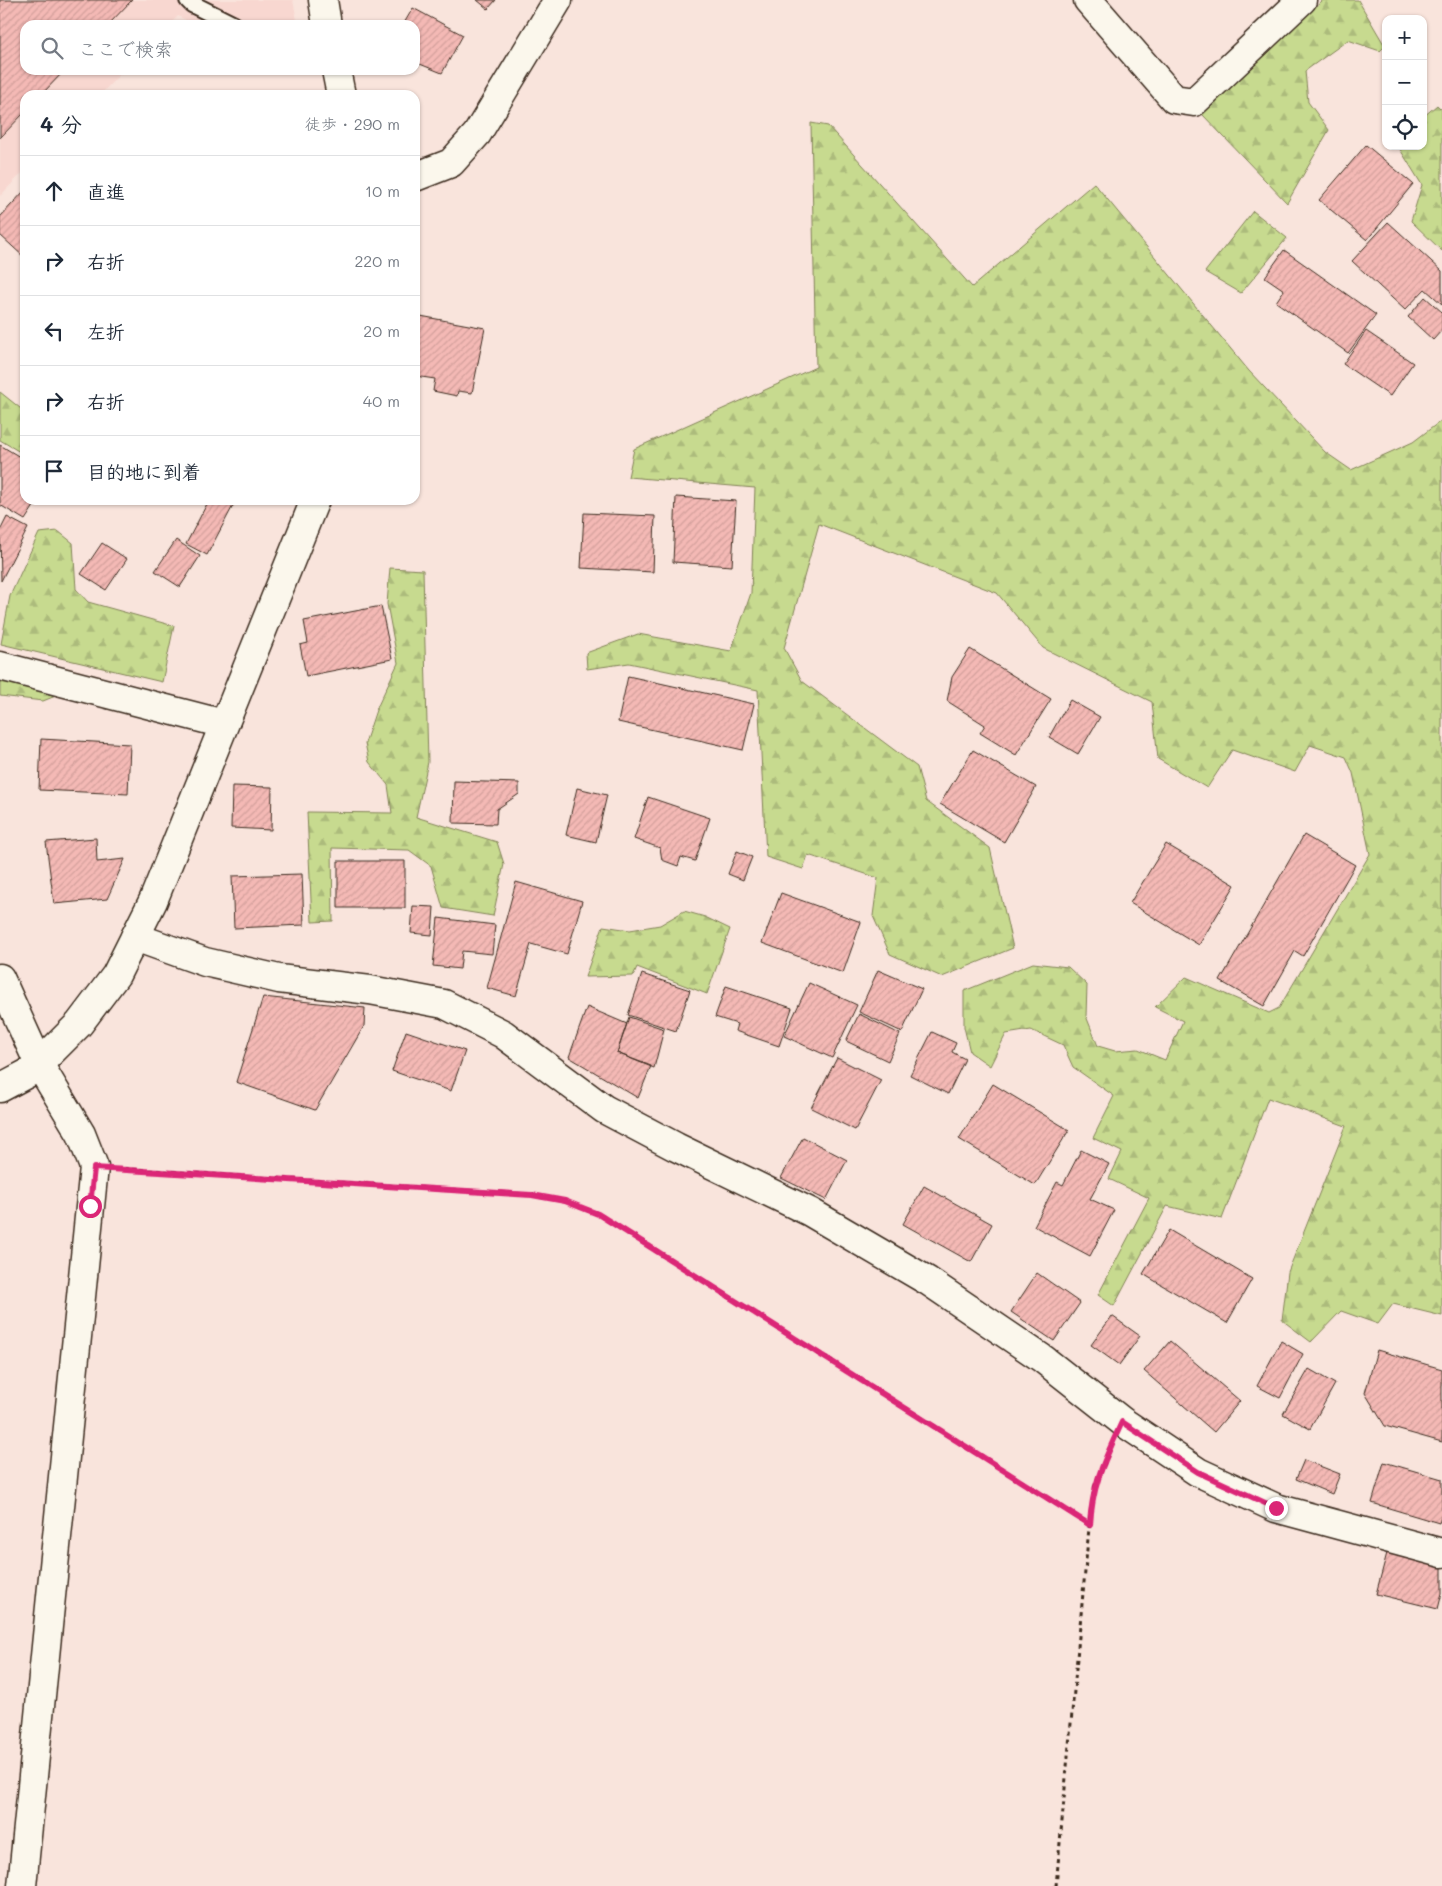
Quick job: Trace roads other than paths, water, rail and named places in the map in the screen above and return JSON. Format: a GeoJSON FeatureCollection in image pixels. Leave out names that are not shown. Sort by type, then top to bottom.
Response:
{"type":"FeatureCollection","features":[{"type":"Feature","properties":{"kind":"street"},"geometry":{"type":"LineString","coordinates":[[323,0],[326,20]]}},
{"type":"Feature","properties":{"kind":"street"},"geometry":{"type":"LineString","coordinates":[[420,175],[451,163],[477,134],[558,0]]}},
{"type":"Feature","properties":{"kind":"street"},"geometry":{"type":"LineString","coordinates":[[1088,0],[1174,99],[1194,102],[1302,0]]}},
{"type":"Feature","properties":{"kind":"street"},"geometry":{"type":"LineString","coordinates":[[337,75],[340,90]]}},
{"type":"Feature","properties":{"kind":"street"},"geometry":{"type":"LineString","coordinates":[[0,1088],[30,1072],[39,1064],[78,1024],[116,975],[153,901],[313,505]]}},
{"type":"Feature","properties":{"kind":"street"},"geometry":{"type":"LineString","coordinates":[[0,666],[224,724]]}},
{"type":"Feature","properties":{"kind":"street"},"geometry":{"type":"LineString","coordinates":[[135,937],[205,962],[279,979],[370,990],[444,1004],[503,1034],[604,1109],[676,1147],[810,1212],[928,1282],[1043,1359],[1122,1422],[1198,1472],[1276,1508],[1442,1553]]}},
{"type":"Feature","properties":{"kind":"street"},"geometry":{"type":"LineString","coordinates":[[0,978],[39,1064],[81,1134],[94,1168],[22,1886]]}},
{"type":"Feature","properties":{"kind":"lane"},"geometry":{"type":"LineString","coordinates":[[188,0],[192,4],[224,20]]}}]}
